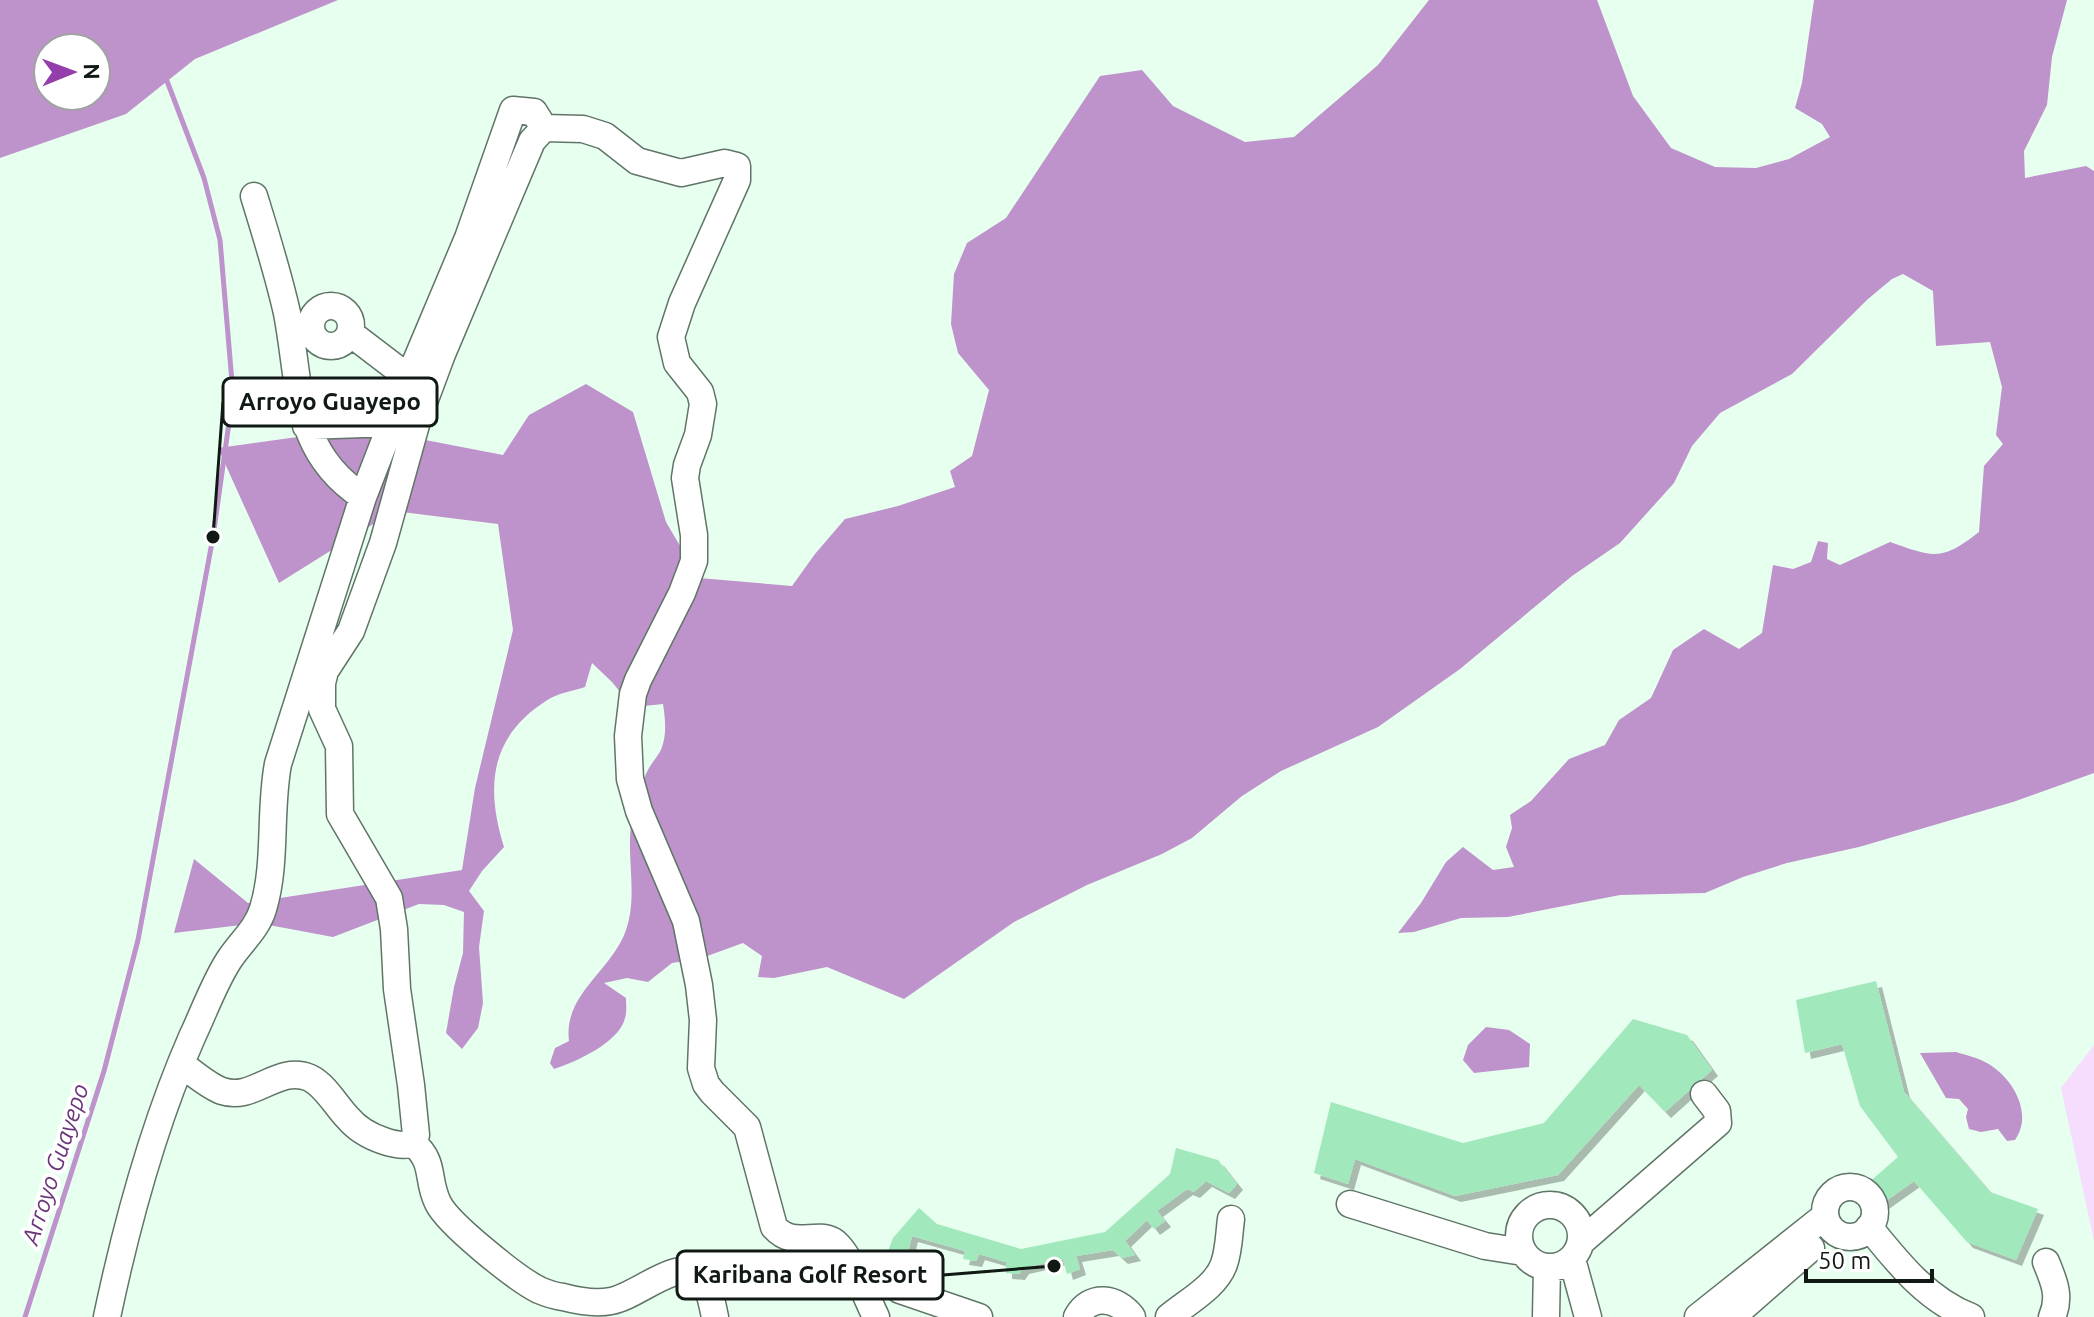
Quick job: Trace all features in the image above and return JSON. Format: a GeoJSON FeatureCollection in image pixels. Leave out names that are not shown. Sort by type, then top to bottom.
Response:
{"type":"FeatureCollection","features":[{"type":"Feature","properties":{"kind":"street"},"geometry":{"type":"LineString","coordinates":[[107,1317],[119,1259],[148,1157],[181,1064],[227,962],[262,913],[268,887],[278,764],[363,497],[468,238],[513,110],[534,112],[544,128]]}},
{"type":"Feature","properties":{"kind":"street"},"geometry":{"type":"LineString","coordinates":[[413,1143],[416,1135],[397,989],[394,929],[386,891],[340,814],[339,746],[322,709],[325,671],[351,631],[383,543],[417,421],[532,141],[544,128],[583,129],[605,136],[637,161],[681,173],[725,163],[737,166],[737,180],[682,303],[671,337],[677,363],[700,392],[703,404],[698,435],[685,478],[694,535],[694,561],[682,593],[633,694],[628,736],[630,779],[639,811],[686,921],[699,985],[703,1020],[701,1068],[706,1084],[747,1127],[774,1227],[787,1238],[829,1239],[836,1243],[849,1262],[876,1317]]}},
{"type":"Feature","properties":{"kind":"street"},"geometry":{"type":"LineString","coordinates":[[254,196],[274,258],[287,313],[296,387],[306,426],[329,468],[344,484],[363,497]]}},
{"type":"Feature","properties":{"kind":"street"},"geometry":{"type":"LineString","coordinates":[[350,333],[409,378]]}},
{"type":"Feature","properties":{"kind":"street"},"geometry":{"type":"LineString","coordinates":[[306,426],[392,423]]}},
{"type":"Feature","properties":{"kind":"street"},"geometry":{"type":"LineString","coordinates":[[181,1064],[223,1092],[234,1093],[245,1093],[290,1074],[303,1075],[314,1080],[359,1129],[390,1143],[413,1143]]}},
{"type":"Feature","properties":{"kind":"street"},"geometry":{"type":"LineString","coordinates":[[1546,1317],[1566,1256],[1578,1223],[1565,1208],[1545,1205],[1536,1208],[1522,1222],[1519,1242],[1530,1260],[1566,1256],[1718,1123],[1717,1111],[1704,1094]]}},
{"type":"Feature","properties":{"kind":"street"},"geometry":{"type":"LineString","coordinates":[[413,1143],[428,1159],[435,1199],[444,1215],[540,1290],[585,1302],[608,1302],[628,1297],[672,1272],[685,1271],[696,1273],[702,1280],[715,1317]]}},
{"type":"Feature","properties":{"kind":"street"},"geometry":{"type":"LineString","coordinates":[[1732,1317],[1829,1223],[1828,1200],[1833,1193],[1840,1189],[1856,1188],[1863,1191],[1873,1204],[1869,1227],[1863,1233],[1847,1237],[1829,1223]]}},
{"type":"Feature","properties":{"kind":"street"},"geometry":{"type":"LineString","coordinates":[[1350,1204],[1485,1246],[1523,1252]]}},
{"type":"Feature","properties":{"kind":"street"},"geometry":{"type":"LineString","coordinates":[[1169,1317],[1215,1280],[1221,1271],[1231,1219]]}},
{"type":"Feature","properties":{"kind":"street"},"geometry":{"type":"LineString","coordinates":[[1698,1317],[1829,1223]]}},
{"type":"Feature","properties":{"kind":"street"},"geometry":{"type":"LineString","coordinates":[[1869,1227],[1920,1286],[1971,1317]]}},
{"type":"Feature","properties":{"kind":"street"},"geometry":{"type":"LineString","coordinates":[[1566,1256],[1588,1317]]}},
{"type":"Feature","properties":{"kind":"street"},"geometry":{"type":"LineString","coordinates":[[2046,1262],[2057,1294],[2052,1317]]}},
{"type":"Feature","properties":{"kind":"street"},"geometry":{"type":"LineString","coordinates":[[900,1290],[979,1317]]}},
{"type":"Feature","properties":{"kind":"street"},"geometry":{"type":"LineString","coordinates":[[1077,1317],[1090,1303],[1101,1299],[1124,1307],[1132,1317]]}},
{"type":"Feature","properties":{"kind":"shaded area"},"geometry":{"type":"Polygon","coordinates":[[[0,0],[338,0],[195,59],[126,114],[0,158],[0,0]]]}},
{"type":"Feature","properties":{"kind":"shaded area"},"geometry":{"type":"Polygon","coordinates":[[[1429,0],[1597,0],[1633,96],[1671,148],[1715,167],[1756,168],[1789,159],[1830,137],[1822,124],[1795,108],[1802,83],[1814,0],[2067,0],[2052,57],[2047,105],[2024,151],[2025,178],[2086,166],[2094,171],[2094,773],[2013,802],[1859,847],[1787,863],[1705,893],[1620,895],[1508,917],[1461,918],[1414,932],[1398,933],[1446,862],[1463,847],[1493,870],[1514,867],[1506,847],[1512,828],[1510,815],[1531,801],[1569,759],[1605,745],[1619,720],[1651,698],[1673,650],[1704,629],[1739,649],[1762,633],[1773,565],[1793,569],[1811,562],[1818,541],[1828,543],[1827,559],[1840,565],[1890,542],[1927,553],[1945,552],[1979,532],[1984,466],[2003,444],[1996,435],[2002,387],[1990,342],[1936,346],[1933,291],[1903,274],[1868,299],[1792,374],[1720,413],[1692,446],[1674,483],[1620,543],[1572,576],[1460,669],[1378,727],[1281,771],[1242,796],[1192,838],[1014,922],[904,999],[827,967],[774,978],[758,977],[762,956],[743,943],[699,959],[672,963],[648,982],[627,978],[604,983],[626,998],[626,1016],[621,1027],[596,1050],[554,1069],[550,1063],[555,1048],[569,1041],[573,1010],[619,945],[626,930],[631,902],[633,814],[644,779],[665,737],[663,704],[644,706],[629,703],[592,663],[585,687],[549,699],[529,713],[514,729],[497,764],[495,803],[504,847],[469,891],[484,911],[479,947],[483,1003],[478,1028],[462,1049],[446,1033],[463,953],[464,912],[444,905],[419,904],[333,937],[258,923],[174,933],[194,859],[248,903],[462,870],[475,788],[513,630],[498,524],[394,511],[279,583],[218,448],[363,428],[503,455],[529,415],[586,384],[633,412],[666,522],[699,578],[792,586],[845,519],[955,487],[950,471],[972,456],[989,390],[958,353],[951,324],[954,274],[967,243],[1006,218],[1100,76],[1142,70],[1173,106],[1245,142],[1294,137],[1378,65],[1429,0]]]}},
{"type":"Feature","properties":{"kind":"shaded area"},"geometry":{"type":"Polygon","coordinates":[[[1486,1027],[1509,1030],[1530,1044],[1529,1067],[1474,1073],[1463,1060],[1468,1045],[1486,1027]]]}},
{"type":"Feature","properties":{"kind":"shaded area"},"geometry":{"type":"Polygon","coordinates":[[[2094,1045],[2094,1241],[2061,1088],[2094,1045]]]}},
{"type":"Feature","properties":{"kind":"shaded area"},"geometry":{"type":"Polygon","coordinates":[[[1956,1052],[1987,1063],[2012,1086],[2018,1097],[2022,1119],[2015,1140],[2007,1141],[1998,1129],[1981,1132],[1969,1129],[1968,1109],[1959,1099],[1946,1098],[1920,1053],[1956,1052]]]}},
{"type":"Feature","properties":{"kind":"building"},"geometry":{"type":"Polygon","coordinates":[[[1876,981],[1904,1092],[1990,1192],[2038,1209],[2016,1260],[1967,1242],[1914,1181],[1883,1203],[1867,1184],[1898,1157],[1860,1106],[1842,1044],[1805,1053],[1796,1000],[1876,981]]]}},
{"type":"Feature","properties":{"kind":"building"},"geometry":{"type":"Polygon","coordinates":[[[1633,1019],[1687,1035],[1712,1070],[1665,1112],[1639,1085],[1558,1175],[1455,1196],[1355,1159],[1348,1184],[1314,1173],[1331,1102],[1463,1143],[1544,1123],[1633,1019]]]}},
{"type":"Feature","properties":{"kind":"building"},"geometry":{"type":"Polygon","coordinates":[[[1176,1148],[1218,1160],[1237,1184],[1229,1193],[1206,1181],[1194,1192],[1187,1189],[1157,1211],[1165,1221],[1154,1229],[1147,1220],[1125,1241],[1135,1255],[1122,1258],[1113,1250],[1076,1256],[1080,1269],[1067,1274],[1063,1259],[1023,1268],[1019,1274],[1006,1273],[1006,1262],[979,1254],[976,1261],[963,1259],[965,1251],[912,1236],[904,1267],[884,1262],[893,1238],[919,1208],[937,1224],[1021,1249],[1105,1232],[1170,1174],[1176,1148]]]}},
{"type":"Feature","properties":{"kind":"waterway","name":"Arroyo Guayepo"},"geometry":{"type":"LineString","coordinates":[[25,1317],[104,1071],[138,940],[213,537],[233,394],[220,240],[204,178],[167,81]]}},
{"type":"Feature","properties":{"kind":"place","name":"Arroyo Guayepo"},"geometry":{"type":"Point","coordinates":[213,537]}},
{"type":"Feature","properties":{"kind":"place","name":"Karibana Golf Resort"},"geometry":{"type":"Point","coordinates":[1054,1266]}}]}
